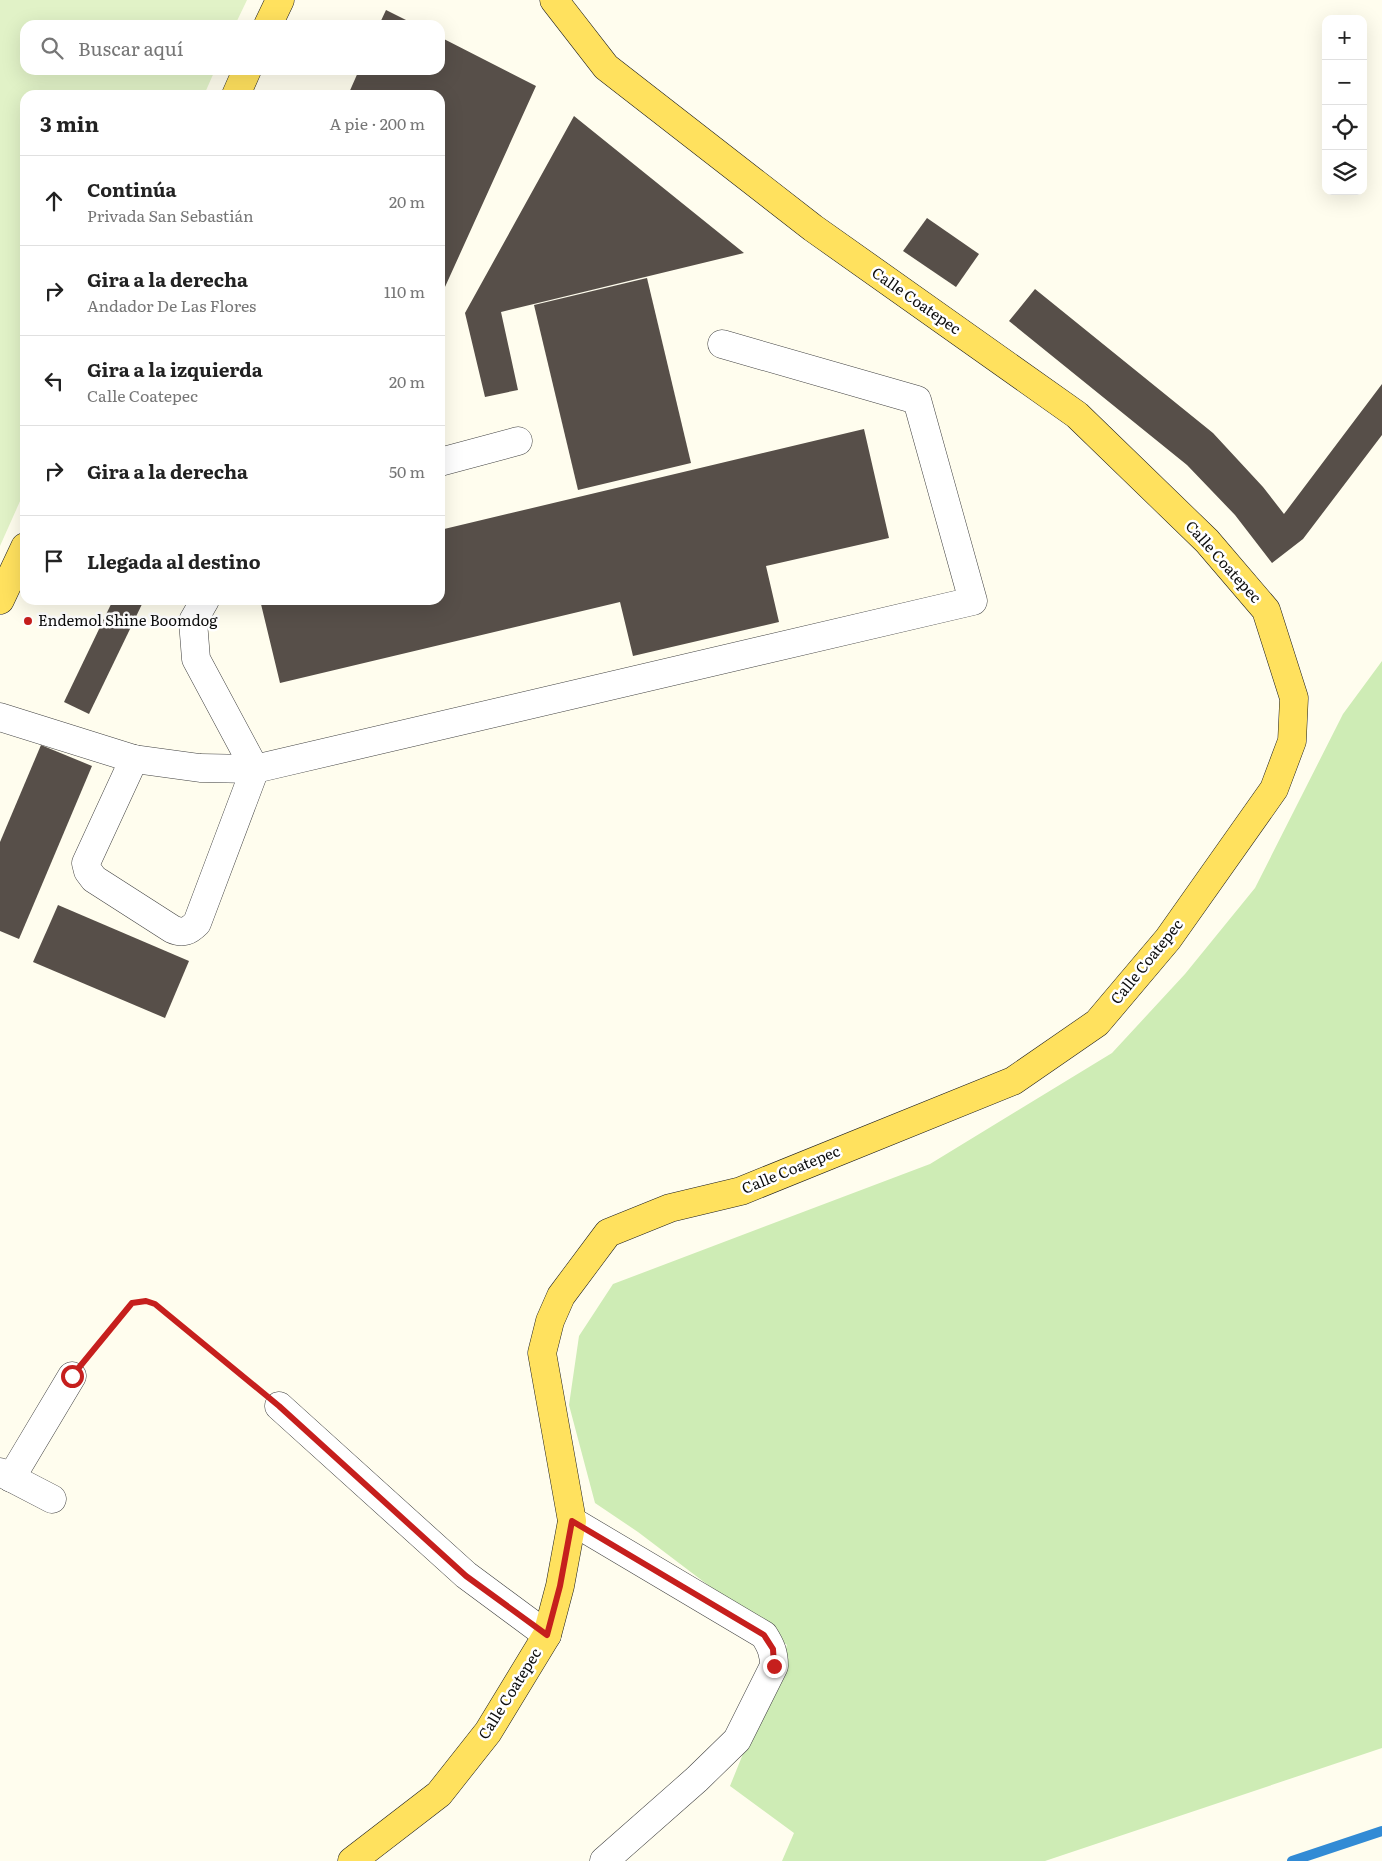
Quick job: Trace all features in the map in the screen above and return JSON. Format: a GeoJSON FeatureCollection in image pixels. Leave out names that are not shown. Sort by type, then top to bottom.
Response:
{"type":"FeatureCollection","features":[{"type":"Feature","properties":{"kind":"main road"},"geometry":{"type":"LineString","coordinates":[[270,20],[280,0]]}},
{"type":"Feature","properties":{"kind":"main road","name":"Calle Coatepec"},"geometry":{"type":"LineString","coordinates":[[352,1861],[439,1794],[488,1732],[547,1635],[560,1586],[572,1521],[542,1353],[550,1321],[561,1296],[608,1233],[670,1208],[741,1191],[1013,1081],[1097,1023],[1168,939],[1274,789],[1292,741],[1294,698],[1266,610],[1207,541],[1077,415],[813,228],[606,66],[554,0]]}},
{"type":"Feature","properties":{"kind":"main road"},"geometry":{"type":"LineString","coordinates":[[238,90],[245,75]]}},
{"type":"Feature","properties":{"kind":"main road"},"geometry":{"type":"LineString","coordinates":[[0,600],[20,558]]}},
{"type":"Feature","properties":{"kind":"street"},"geometry":{"type":"LineString","coordinates":[[0,717],[134,759],[200,768],[255,768],[972,601],[917,400],[722,344]]}},
{"type":"Feature","properties":{"kind":"street"},"geometry":{"type":"LineString","coordinates":[[445,461],[518,441]]}},
{"type":"Feature","properties":{"kind":"street"},"geometry":{"type":"LineString","coordinates":[[134,759],[86,863],[88,871],[94,879],[141,910],[181,933],[190,930],[198,923],[255,768],[196,659],[193,620],[202,605]]}},
{"type":"Feature","properties":{"kind":"street"},"geometry":{"type":"LineString","coordinates":[[52,1499],[6,1475],[72,1376]]}},
{"type":"Feature","properties":{"kind":"street"},"geometry":{"type":"LineString","coordinates":[[279,1406],[466,1576],[547,1635]]}},
{"type":"Feature","properties":{"kind":"street"},"geometry":{"type":"LineString","coordinates":[[572,1521],[764,1635],[773,1649],[774,1657],[774,1666],[737,1740],[697,1779],[604,1861]]}},
{"type":"Feature","properties":{"kind":"path"},"geometry":{"type":"LineString","coordinates":[[72,1376],[132,1303],[146,1301],[155,1304],[279,1406]]}},
{"type":"Feature","properties":{"kind":"green space"},"geometry":{"type":"Polygon","coordinates":[[[0,0],[247,0],[237,20],[20,20],[20,75],[213,75],[206,90],[20,90],[20,501],[0,546],[0,0]]]}},
{"type":"Feature","properties":{"kind":"green space"},"geometry":{"type":"Polygon","coordinates":[[[1382,661],[1382,1748],[1045,1861],[782,1861],[794,1833],[730,1786],[787,1645],[638,1532],[595,1503],[569,1405],[579,1336],[613,1284],[930,1164],[1112,1053],[1185,974],[1255,888],[1343,714],[1382,661]]]}},
{"type":"Feature","properties":{"kind":"building"},"geometry":{"type":"Polygon","coordinates":[[[386,10],[406,20],[381,20],[386,10]]]}},
{"type":"Feature","properties":{"kind":"building"},"geometry":{"type":"Polygon","coordinates":[[[445,40],[536,86],[445,287],[445,90],[350,90],[357,75],[445,75],[445,40]]]}},
{"type":"Feature","properties":{"kind":"building"},"geometry":{"type":"Polygon","coordinates":[[[574,116],[744,253],[501,312],[518,390],[485,397],[465,313],[574,116]]]}},
{"type":"Feature","properties":{"kind":"building"},"geometry":{"type":"Polygon","coordinates":[[[927,218],[979,254],[956,287],[903,251],[927,218]]]}},
{"type":"Feature","properties":{"kind":"building"},"geometry":{"type":"Polygon","coordinates":[[[647,278],[691,463],[578,490],[534,305],[647,278]]]}},
{"type":"Feature","properties":{"kind":"building"},"geometry":{"type":"Polygon","coordinates":[[[1035,289],[1213,433],[1263,487],[1284,514],[1382,384],[1382,435],[1303,539],[1272,563],[1235,515],[1187,465],[1009,321],[1035,289]]]}},
{"type":"Feature","properties":{"kind":"building"},"geometry":{"type":"Polygon","coordinates":[[[864,429],[889,538],[766,566],[779,622],[633,656],[620,602],[280,683],[261,605],[445,605],[445,529],[864,429]]]}},
{"type":"Feature","properties":{"kind":"building"},"geometry":{"type":"Polygon","coordinates":[[[111,605],[142,605],[89,714],[64,702],[111,605]]]}},
{"type":"Feature","properties":{"kind":"building"},"geometry":{"type":"Polygon","coordinates":[[[41,745],[92,766],[19,939],[0,931],[0,842],[41,745]]]}},
{"type":"Feature","properties":{"kind":"building"},"geometry":{"type":"Polygon","coordinates":[[[58,905],[189,961],[165,1018],[33,962],[58,905]]]}},
{"type":"Feature","properties":{"kind":"waterway"},"geometry":{"type":"LineString","coordinates":[[1292,1861],[1382,1831]]}},
{"type":"Feature","properties":{"kind":"place","name":"Endemol Shine Boomdog"},"geometry":{"type":"Point","coordinates":[28,621]}},
{"type":"Feature","properties":{"kind":"route"},"geometry":{"type":"LineString","coordinates":[[72,1376],[132,1303],[146,1301],[155,1304],[279,1406],[466,1576],[547,1635],[560,1586],[572,1521],[764,1635],[773,1649],[774,1666]]}}]}
